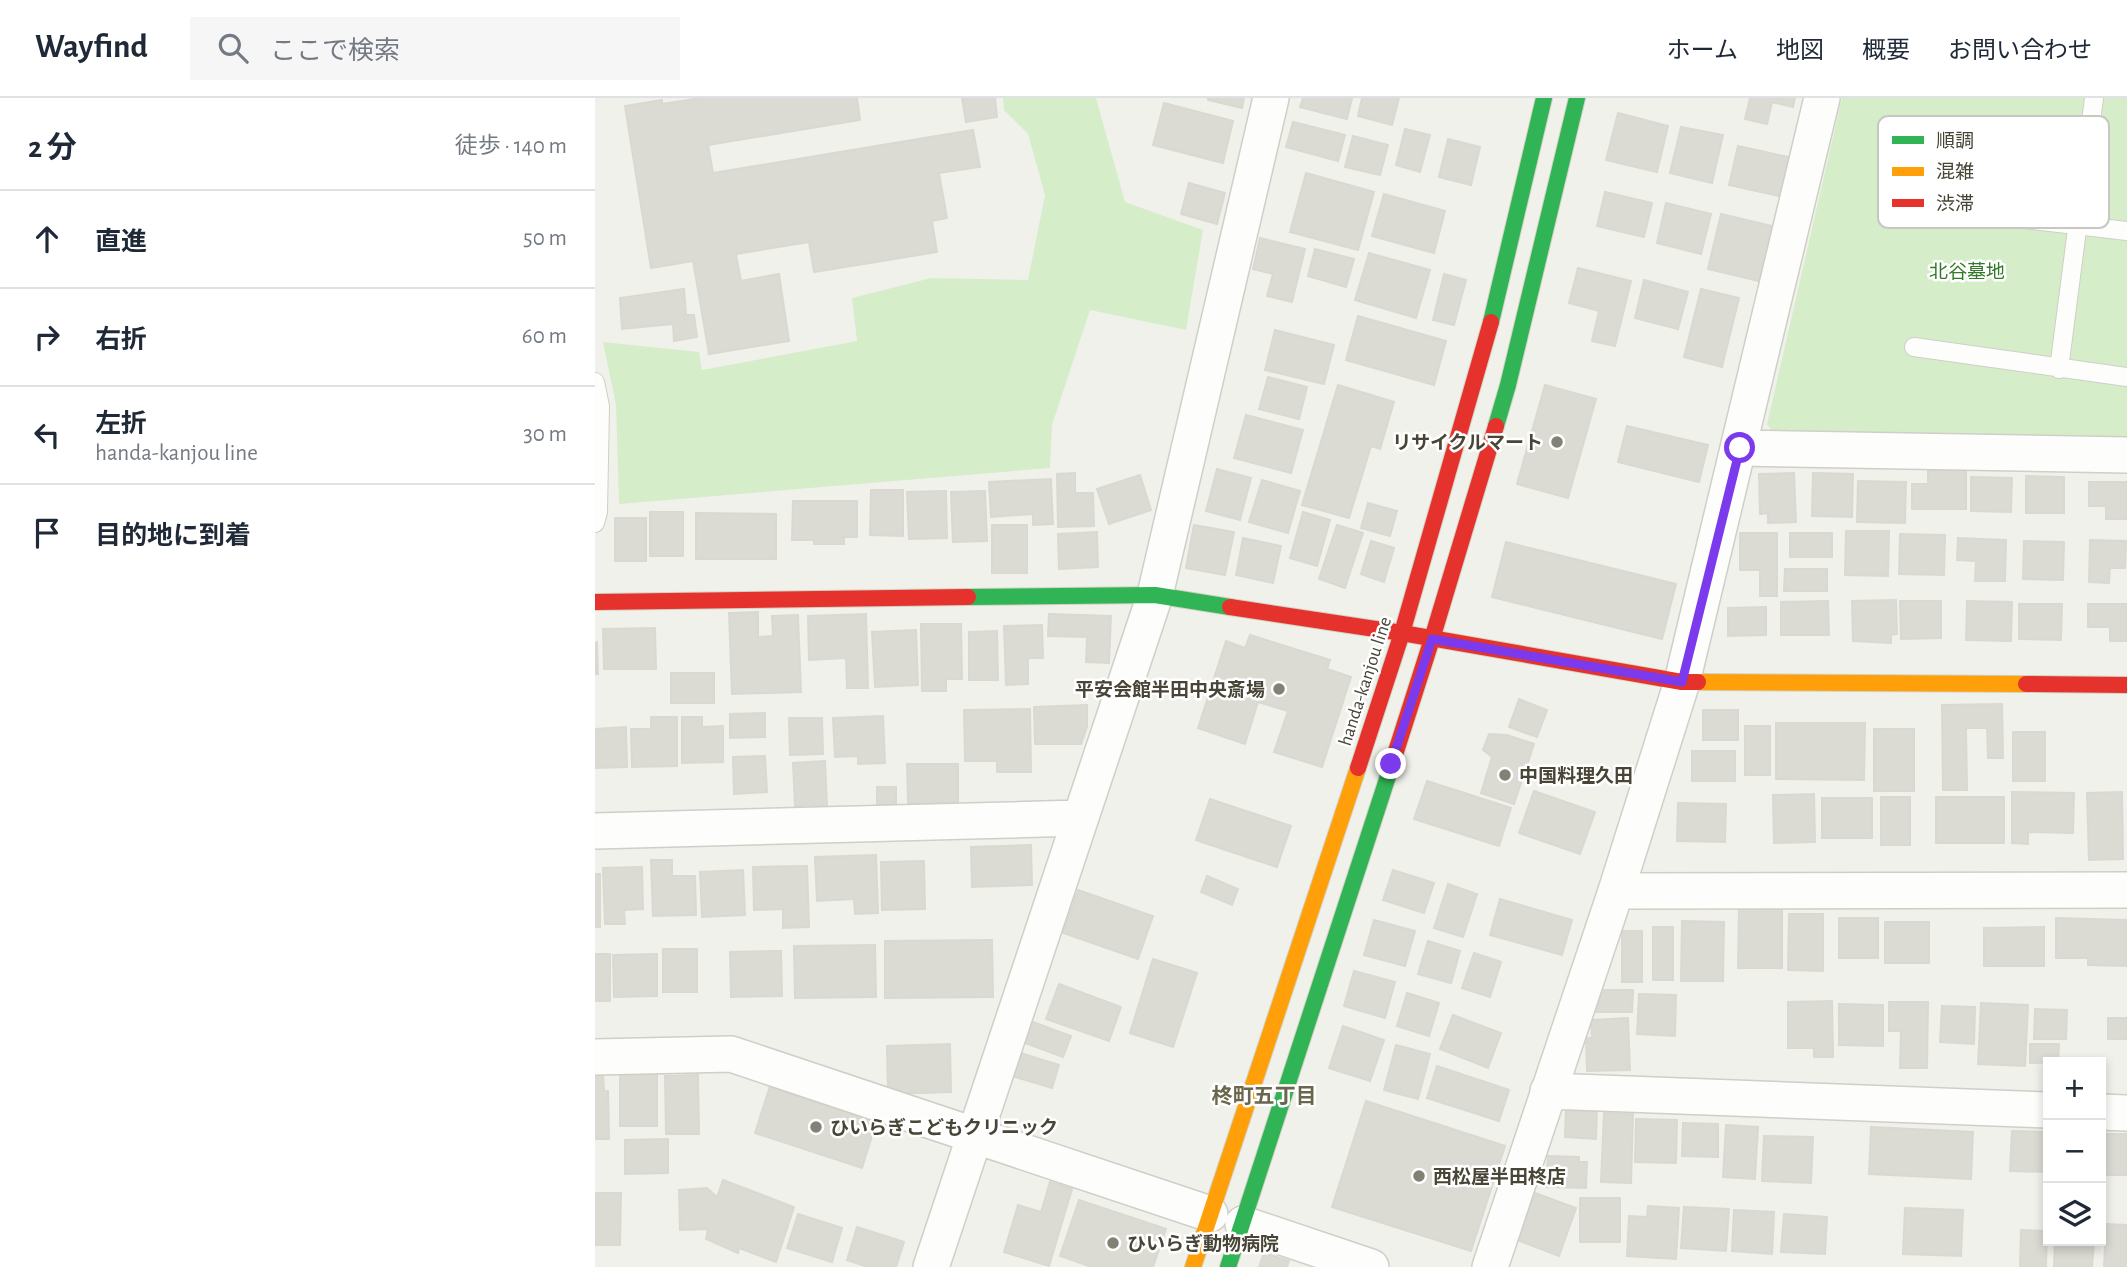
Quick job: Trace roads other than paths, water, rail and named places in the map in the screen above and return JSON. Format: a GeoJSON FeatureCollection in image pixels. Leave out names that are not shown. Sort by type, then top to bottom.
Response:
{"type":"FeatureCollection","features":[{"type":"Feature","properties":{"kind":"main road","name":"handa-kanjou line"},"geometry":{"type":"LineString","coordinates":[[1228,1267],[1226,1219],[1402,633],[1490,322],[1543,98]]}},
{"type":"Feature","properties":{"kind":"main road","name":"handa-kanjou line"},"geometry":{"type":"LineString","coordinates":[[1193,1267],[1226,1219],[1432,639],[1508,385],[1577,98]]}},
{"type":"Feature","properties":{"kind":"main road"},"geometry":{"type":"LineString","coordinates":[[595,602],[1155,595],[1402,633],[1682,682],[2127,685]]}},
{"type":"Feature","properties":{"kind":"street"},"geometry":{"type":"LineString","coordinates":[[931,1267],[1155,595],[1271,98]]}},
{"type":"Feature","properties":{"kind":"street"},"geometry":{"type":"LineString","coordinates":[[1490,1267],[1616,891],[1682,682],[1822,98]]}},
{"type":"Feature","properties":{"kind":"street"},"geometry":{"type":"LineString","coordinates":[[1740,448],[2127,455]]}},
{"type":"Feature","properties":{"kind":"street"},"geometry":{"type":"LineString","coordinates":[[595,831],[1079,818]]}},
{"type":"Feature","properties":{"kind":"street"},"geometry":{"type":"LineString","coordinates":[[1616,891],[2127,890]]}},
{"type":"Feature","properties":{"kind":"street"},"geometry":{"type":"LineString","coordinates":[[595,1057],[731,1054],[1371,1267]]}},
{"type":"Feature","properties":{"kind":"street"},"geometry":{"type":"LineString","coordinates":[[1548,1091],[2043,1110]]}},
{"type":"Feature","properties":{"kind":"street"},"geometry":{"type":"LineString","coordinates":[[2106,1112],[2127,1113]]}},
{"type":"Feature","properties":{"kind":"lane"},"geometry":{"type":"LineString","coordinates":[[2091,116],[2094,98]]}},
{"type":"Feature","properties":{"kind":"lane"},"geometry":{"type":"LineString","coordinates":[[2059,369],[2076,228]]}},
{"type":"Feature","properties":{"kind":"lane"},"geometry":{"type":"LineString","coordinates":[[2102,228],[2127,231]]}},
{"type":"Feature","properties":{"kind":"lane"},"geometry":{"type":"LineString","coordinates":[[1914,347],[2127,377]]}},
{"type":"Feature","properties":{"kind":"lane"},"geometry":{"type":"LineString","coordinates":[[595,382],[600,406],[599,513],[595,523]]}},
{"type":"Feature","properties":{"kind":"place","name":"リサイクルマート"},"geometry":{"type":"Point","coordinates":[1557,442]}},
{"type":"Feature","properties":{"kind":"place","name":"平安会館半田中央斎場"},"geometry":{"type":"Point","coordinates":[1279,689]}},
{"type":"Feature","properties":{"kind":"place","name":"中国料理久田"},"geometry":{"type":"Point","coordinates":[1505,775]}},
{"type":"Feature","properties":{"kind":"place","name":"ひいらぎこどもクリニック"},"geometry":{"type":"Point","coordinates":[816,1127]}},
{"type":"Feature","properties":{"kind":"place","name":"西松屋半田柊店"},"geometry":{"type":"Point","coordinates":[1419,1176]}},
{"type":"Feature","properties":{"kind":"place","name":"ひいらぎ動物病院"},"geometry":{"type":"Point","coordinates":[1113,1243]}},
{"type":"Feature","properties":{"kind":"district","name":"柊町五丁目"},"geometry":{"type":"Point","coordinates":[1264,1096]}},
{"type":"Feature","properties":{"kind":"park label","name":"北谷墓地"},"geometry":{"type":"Point","coordinates":[1967,271]}}]}
